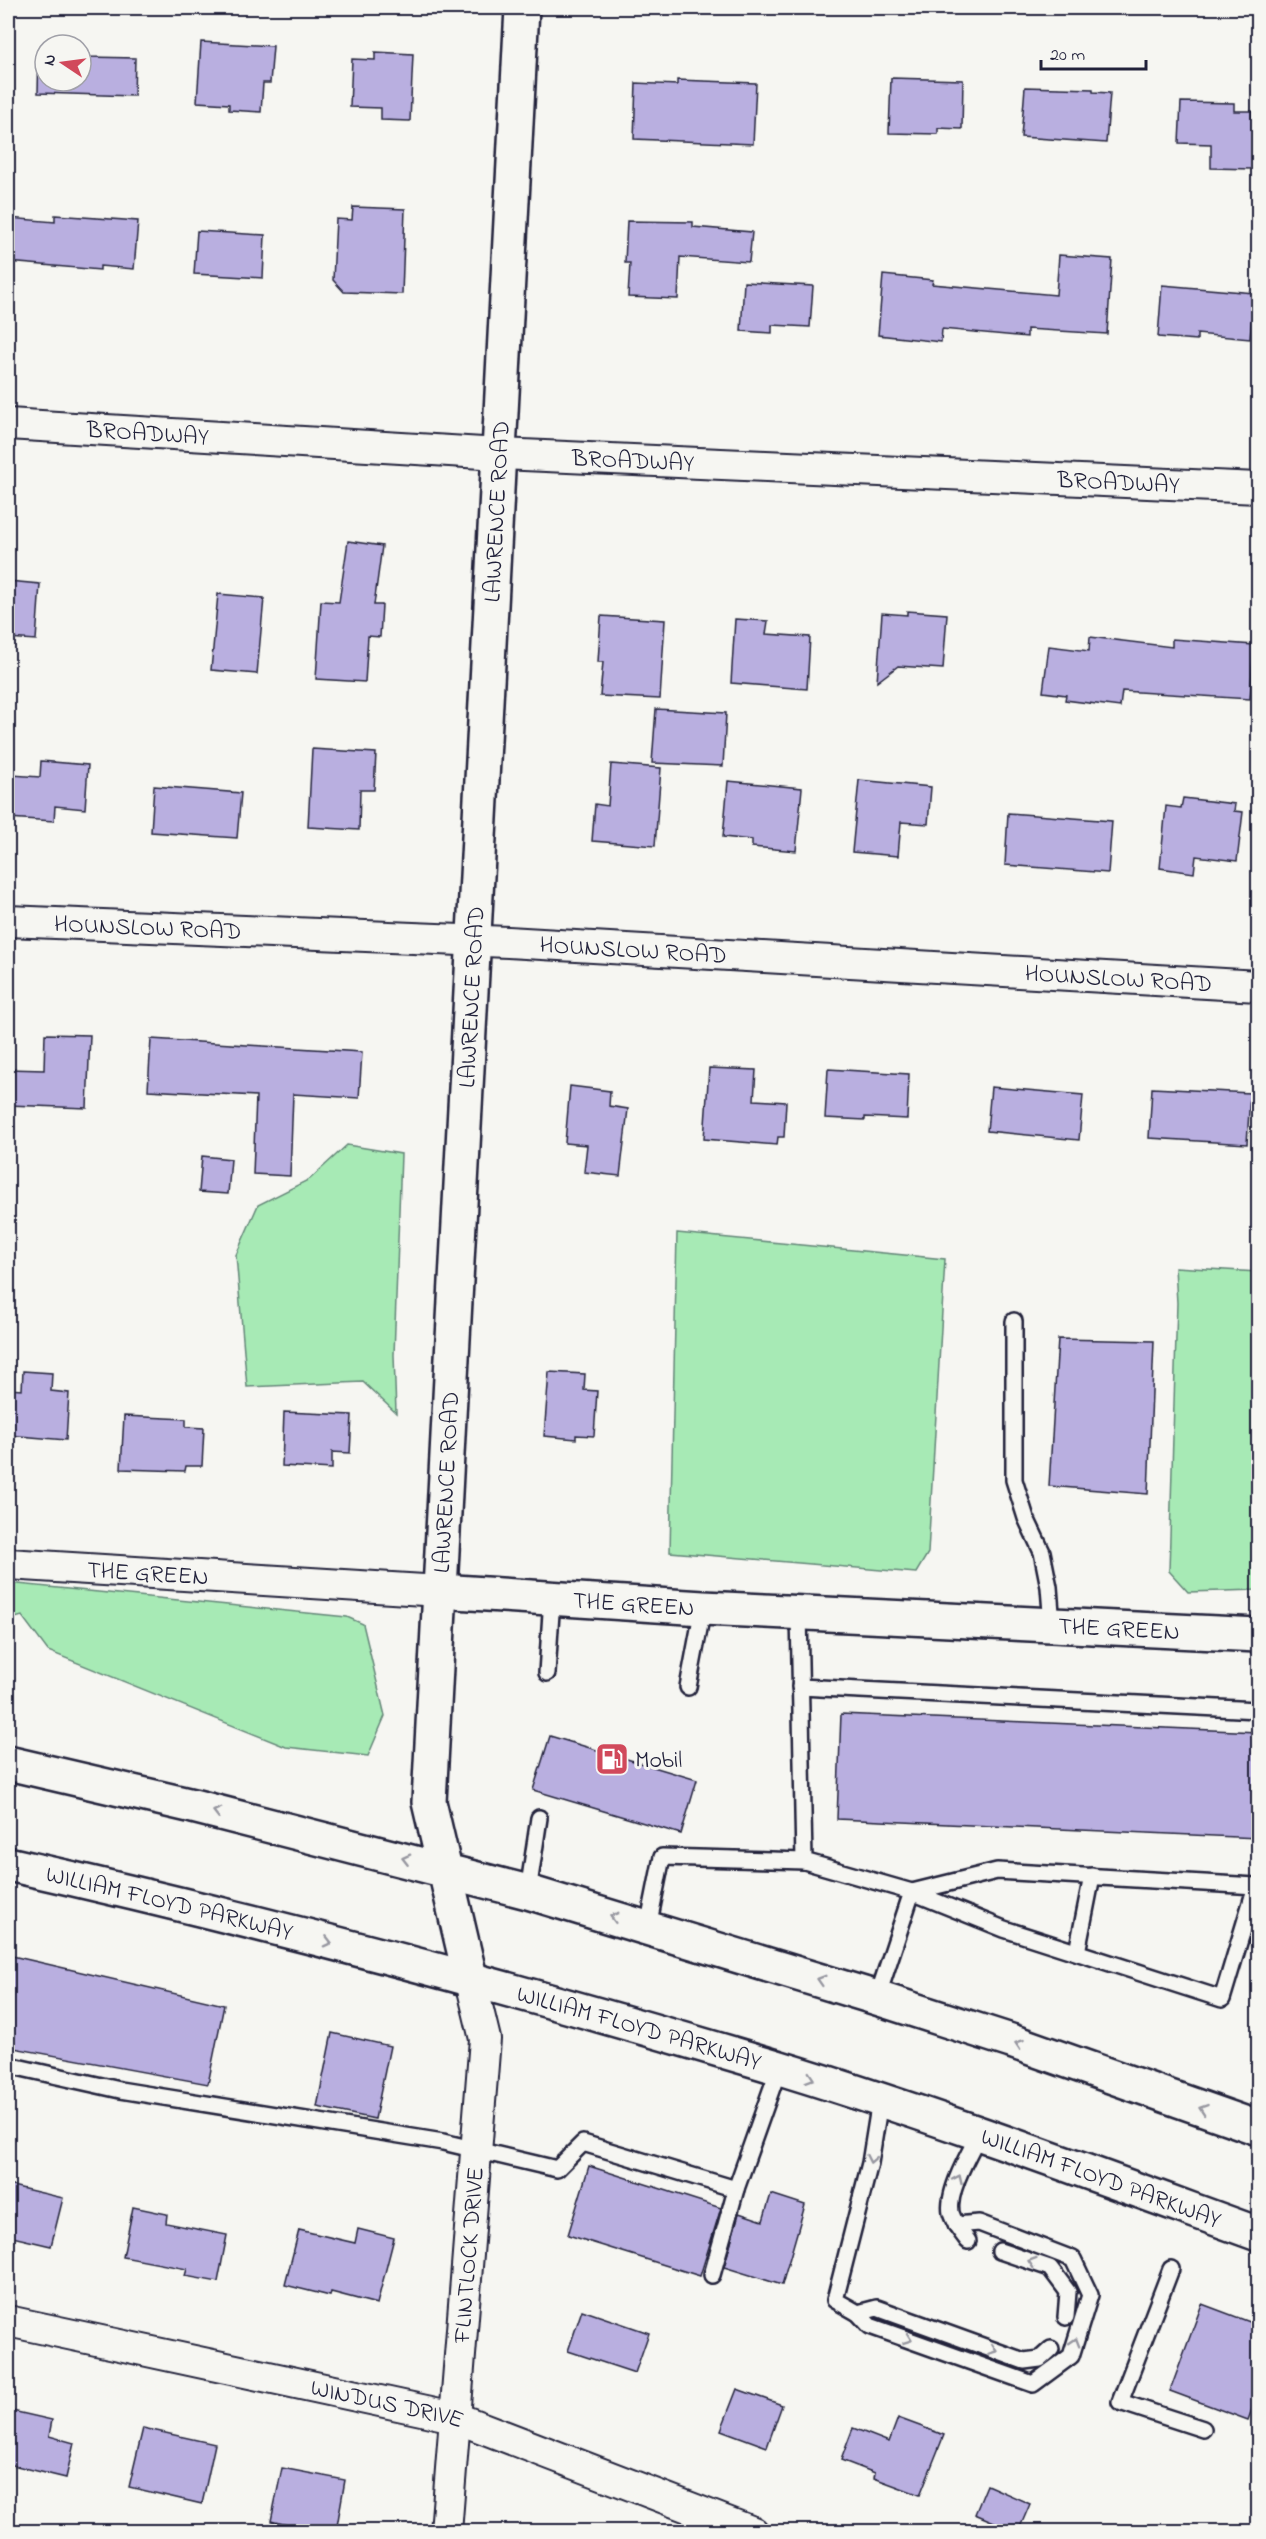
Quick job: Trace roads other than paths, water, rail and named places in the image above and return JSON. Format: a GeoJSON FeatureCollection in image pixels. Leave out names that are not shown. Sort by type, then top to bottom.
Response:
{"type":"FeatureCollection","features":[{"type":"Feature","properties":{"kind":"main road","name":"LAWRENCE ROAD"},"geometry":{"type":"LineString","coordinates":[[471,1981],[429,1802],[522,8]]}},
{"type":"Feature","properties":{"kind":"main road","name":"THE GREEN"},"geometry":{"type":"LineString","coordinates":[[440,1591],[703,1608],[1258,1635]]}},
{"type":"Feature","properties":{"kind":"main road"},"geometry":{"type":"LineString","coordinates":[[8,1763],[193,1806],[444,1869],[648,1927],[1011,2041],[1258,2128]]}},
{"type":"Feature","properties":{"kind":"main road","name":"WILLIAM FLOYD PARKWAY"},"geometry":{"type":"LineString","coordinates":[[8,1864],[200,1910],[471,1981],[779,2068],[979,2134],[1258,2234]]}},
{"type":"Feature","properties":{"kind":"street","name":"BROADWAY"},"geometry":{"type":"LineString","coordinates":[[8,424],[499,454],[1258,488]]}},
{"type":"Feature","properties":{"kind":"street","name":"HOUNSLOW ROAD"},"geometry":{"type":"LineString","coordinates":[[8,921],[472,941],[1258,986]]}},
{"type":"Feature","properties":{"kind":"street","name":"THE GREEN"},"geometry":{"type":"LineString","coordinates":[[8,1563],[440,1591]]}},
{"type":"Feature","properties":{"kind":"street","name":"FLINTLOCK DRIVE"},"geometry":{"type":"LineString","coordinates":[[446,2532],[486,2039],[471,1981]]}},
{"type":"Feature","properties":{"kind":"street","name":"WINDUS DRIVE"},"geometry":{"type":"LineString","coordinates":[[8,2321],[454,2416],[753,2532]]}},
{"type":"Feature","properties":{"kind":"lane"},"geometry":{"type":"LineString","coordinates":[[1014,1321],[1014,1480],[1026,1518],[1042,1552],[1049,1587],[1052,1625]]}},
{"type":"Feature","properties":{"kind":"lane"},"geometry":{"type":"LineString","coordinates":[[547,1673],[552,1598]]}},
{"type":"Feature","properties":{"kind":"lane"},"geometry":{"type":"LineString","coordinates":[[688,1687],[703,1608]]}},
{"type":"Feature","properties":{"kind":"lane"},"geometry":{"type":"LineString","coordinates":[[799,1613],[804,1861]]}},
{"type":"Feature","properties":{"kind":"lane"},"geometry":{"type":"LineString","coordinates":[[800,1687],[1258,1710]]}},
{"type":"Feature","properties":{"kind":"lane"},"geometry":{"type":"LineString","coordinates":[[528,1892],[539,1818]]}},
{"type":"Feature","properties":{"kind":"lane"},"geometry":{"type":"LineString","coordinates":[[648,1927],[662,1857],[804,1861],[912,1892],[1004,1929],[1222,1999],[1257,1886],[997,1871],[912,1892]]}},
{"type":"Feature","properties":{"kind":"lane"},"geometry":{"type":"LineString","coordinates":[[1077,1952],[1092,1876]]}},
{"type":"Feature","properties":{"kind":"lane"},"geometry":{"type":"LineString","coordinates":[[877,1998],[912,1892]]}},
{"type":"Feature","properties":{"kind":"lane"},"geometry":{"type":"LineString","coordinates":[[8,2065],[120,2090],[477,2149],[557,2169],[583,2143],[736,2190]]}},
{"type":"Feature","properties":{"kind":"lane"},"geometry":{"type":"LineString","coordinates":[[712,2275],[736,2190],[779,2068]]}},
{"type":"Feature","properties":{"kind":"lane"},"geometry":{"type":"LineString","coordinates":[[880,2101],[870,2163],[835,2300],[858,2313],[870,2326],[1033,2384],[1071,2356],[1090,2295],[1072,2259],[979,2223],[956,2225]]}},
{"type":"Feature","properties":{"kind":"lane"},"geometry":{"type":"LineString","coordinates":[[968,2241],[956,2225],[951,2211],[952,2192],[979,2134]]}},
{"type":"Feature","properties":{"kind":"lane"},"geometry":{"type":"LineString","coordinates":[[1000,2251],[1050,2268],[1068,2292],[1066,2317]]}},
{"type":"Feature","properties":{"kind":"lane"},"geometry":{"type":"LineString","coordinates":[[1171,2269],[1120,2402],[1203,2429]]}},
{"type":"Feature","properties":{"kind":"lane"},"geometry":{"type":"LineString","coordinates":[[858,2313],[877,2308],[1024,2361],[1040,2359],[1051,2349]]}},
{"type":"Feature","properties":{"kind":"place","name":"Mobil"},"geometry":{"type":"Point","coordinates":[612,1759]}}]}
